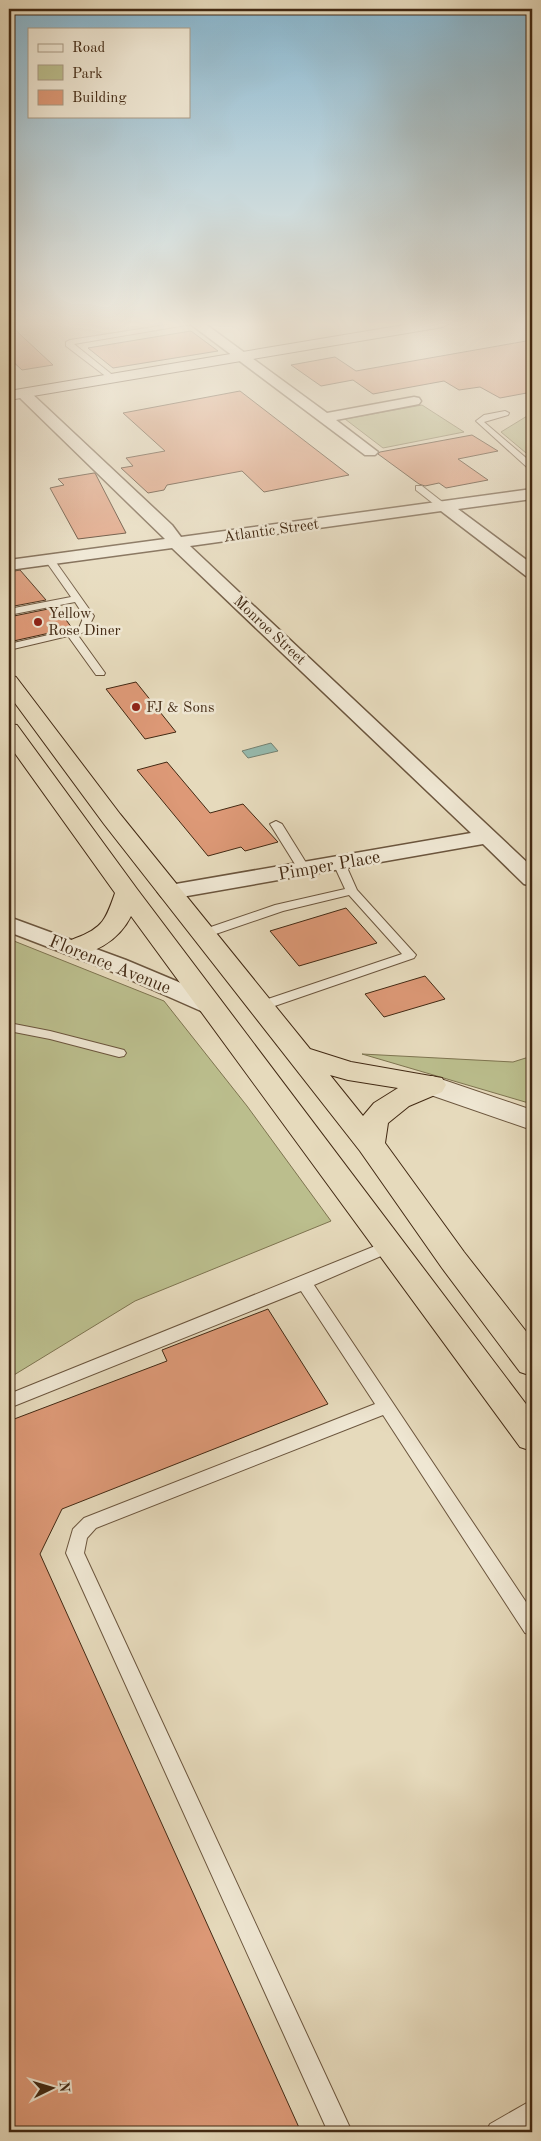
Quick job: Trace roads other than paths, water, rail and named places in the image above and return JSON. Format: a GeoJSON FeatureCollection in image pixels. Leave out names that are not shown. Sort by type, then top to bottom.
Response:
{"type":"FeatureCollection","features":[{"type":"Feature","properties":{"kind":"highway"},"geometry":{"type":"LineString","coordinates":[[9,681],[112,819],[370,1144],[425,1224],[532,1363]]}},
{"type":"Feature","properties":{"kind":"highway"},"geometry":{"type":"LineString","coordinates":[[9,730],[127,893],[532,1437]]}},
{"type":"Feature","properties":{"kind":"highway"},"geometry":{"type":"LineString","coordinates":[[73,948],[108,934],[119,918],[127,893]]}},
{"type":"Feature","properties":{"kind":"highway"},"geometry":{"type":"LineString","coordinates":[[301,1056],[348,1070],[432,1085]]}},
{"type":"Feature","properties":{"kind":"highway"},"geometry":{"type":"LineString","coordinates":[[370,1144],[373,1124],[384,1109],[393,1102],[432,1085]]}},
{"type":"Feature","properties":{"kind":"main road"},"geometry":{"type":"LineString","coordinates":[[432,1085],[532,1120]]}},
{"type":"Feature","properties":{"kind":"street","name":"Monroe Street"},"geometry":{"type":"LineString","coordinates":[[47,423],[166,529],[177,543],[532,879]]}},
{"type":"Feature","properties":{"kind":"street"},"geometry":{"type":"LineString","coordinates":[[331,423],[370,452]]}},
{"type":"Feature","properties":{"kind":"street","name":"Atlantic Street"},"geometry":{"type":"LineString","coordinates":[[9,565],[532,494]]}},
{"type":"Feature","properties":{"kind":"street"},"geometry":{"type":"LineString","coordinates":[[444,506],[532,572]]}},
{"type":"Feature","properties":{"kind":"street","name":"Pimper Place"},"geometry":{"type":"LineString","coordinates":[[170,892],[488,837]]}},
{"type":"Feature","properties":{"kind":"street","name":"Florence Avenue"},"geometry":{"type":"LineString","coordinates":[[9,924],[73,948],[210,1005]]}},
{"type":"Feature","properties":{"kind":"lane"},"geometry":{"type":"LineString","coordinates":[[481,423],[532,467]]}},
{"type":"Feature","properties":{"kind":"lane"},"geometry":{"type":"LineString","coordinates":[[420,488],[444,506]]}},
{"type":"Feature","properties":{"kind":"lane"},"geometry":{"type":"LineString","coordinates":[[9,647],[83,630],[89,616],[50,560]]}},
{"type":"Feature","properties":{"kind":"lane"},"geometry":{"type":"LineString","coordinates":[[9,612],[78,599]]}},
{"type":"Feature","properties":{"kind":"lane"},"geometry":{"type":"LineString","coordinates":[[71,633],[100,673]]}},
{"type":"Feature","properties":{"kind":"lane"},"geometry":{"type":"LineString","coordinates":[[276,824],[304,869]]}},
{"type":"Feature","properties":{"kind":"lane"},"geometry":{"type":"LineString","coordinates":[[261,1006],[410,955],[352,891],[339,863]]}},
{"type":"Feature","properties":{"kind":"lane"},"geometry":{"type":"LineString","coordinates":[[203,934],[279,908],[352,891]]}},
{"type":"Feature","properties":{"kind":"lane"},"geometry":{"type":"LineString","coordinates":[[9,1028],[50,1035],[119,1052]]}},
{"type":"Feature","properties":{"kind":"lane"},"geometry":{"type":"LineString","coordinates":[[9,1401],[304,1283],[390,1246]]}},
{"type":"Feature","properties":{"kind":"lane"},"geometry":{"type":"LineString","coordinates":[[304,1283],[532,1627]]}},
{"type":"Feature","properties":{"kind":"lane"},"geometry":{"type":"LineString","coordinates":[[340,2132],[75,1553],[79,1534],[90,1523],[386,1407]]}},
{"type":"Feature","properties":{"kind":"lane"},"geometry":{"type":"LineString","coordinates":[[498,2132],[532,2112]]}},
{"type":"Feature","properties":{"kind":"water"},"geometry":{"type":"Polygon","coordinates":[[[271,743],[278,751],[248,758],[242,751],[271,743]]]}},
{"type":"Feature","properties":{"kind":"place","name":"Yellow Rose Diner"},"geometry":{"type":"Point","coordinates":[38,622]}},
{"type":"Feature","properties":{"kind":"place","name":"FJ & Sons"},"geometry":{"type":"Point","coordinates":[136,707]}}]}
